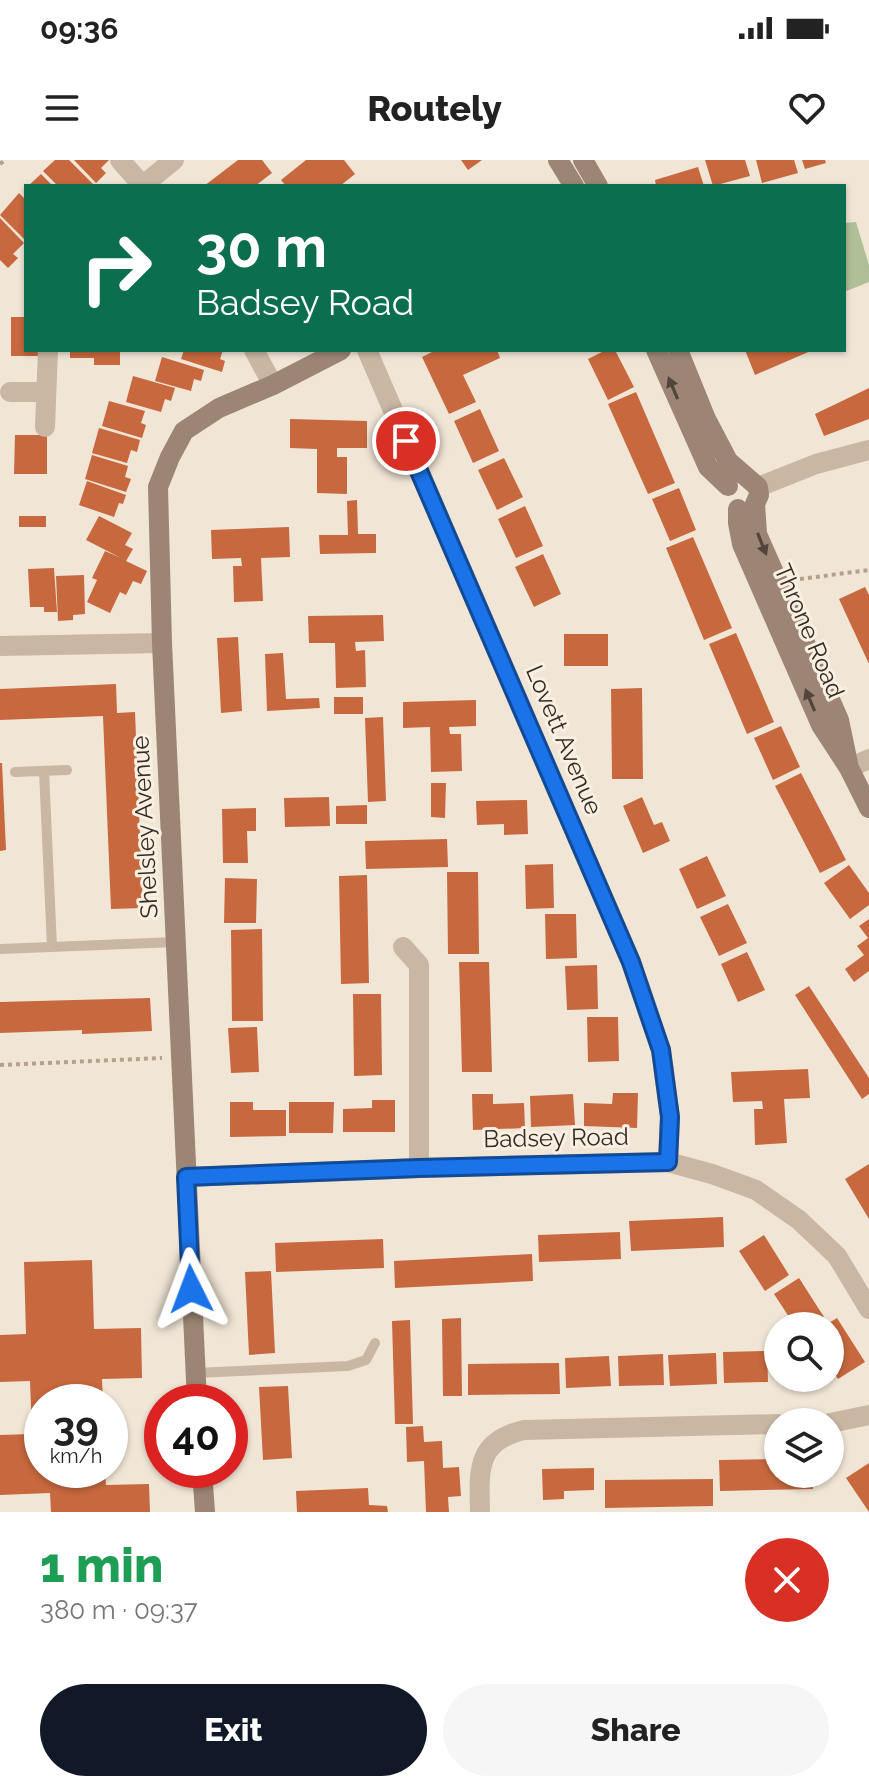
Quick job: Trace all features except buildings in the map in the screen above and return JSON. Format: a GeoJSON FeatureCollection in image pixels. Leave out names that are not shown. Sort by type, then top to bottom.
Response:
{"type":"FeatureCollection","features":[{"type":"Feature","properties":{"kind":"street"},"geometry":{"type":"LineString","coordinates":[[120,160],[139,184],[174,160]]}},
{"type":"Feature","properties":{"kind":"street"},"geometry":{"type":"LineString","coordinates":[[571,167],[595,184]]}},
{"type":"Feature","properties":{"kind":"street"},"geometry":{"type":"LineString","coordinates":[[45,427],[48,352]]}},
{"type":"Feature","properties":{"kind":"street"},"geometry":{"type":"LineString","coordinates":[[255,352],[273,385]]}},
{"type":"Feature","properties":{"kind":"street","name":"Shelsley Avenue"},"geometry":{"type":"LineString","coordinates":[[196,1384],[162,643],[158,487],[184,431],[219,408],[337,352]]}},
{"type":"Feature","properties":{"kind":"street","name":"Lovett Avenue"},"geometry":{"type":"LineString","coordinates":[[368,352],[631,962],[661,1050],[670,1117],[668,1162]]}},
{"type":"Feature","properties":{"kind":"street"},"geometry":{"type":"LineString","coordinates":[[657,352],[708,467],[745,492],[816,464],[869,450]]}},
{"type":"Feature","properties":{"kind":"street","name":"Throne Road"},"geometry":{"type":"LineString","coordinates":[[679,352],[706,419],[745,492],[757,534],[839,720],[849,768]]}},
{"type":"Feature","properties":{"kind":"street"},"geometry":{"type":"LineString","coordinates":[[10,392],[46,392]]}},
{"type":"Feature","properties":{"kind":"street","name":"Throne Road"},"geometry":{"type":"LineString","coordinates":[[745,492],[738,523],[742,544],[821,725],[849,768],[869,808]]}},
{"type":"Feature","properties":{"kind":"street"},"geometry":{"type":"LineString","coordinates":[[0,646],[162,643]]}},
{"type":"Feature","properties":{"kind":"street"},"geometry":{"type":"LineString","coordinates":[[849,768],[869,759]]}},
{"type":"Feature","properties":{"kind":"street"},"geometry":{"type":"LineString","coordinates":[[403,947],[419,965],[419,1168]]}},
{"type":"Feature","properties":{"kind":"street","name":"Badsey Road"},"geometry":{"type":"LineString","coordinates":[[186,1177],[668,1162],[756,1190],[799,1220],[837,1256],[869,1309]]}},
{"type":"Feature","properties":{"kind":"street"},"geometry":{"type":"LineString","coordinates":[[844,1420],[869,1415]]}},
{"type":"Feature","properties":{"kind":"street"},"geometry":{"type":"LineString","coordinates":[[480,1512],[479,1472],[487,1452],[503,1435],[524,1430],[764,1424]]}},
{"type":"Feature","properties":{"kind":"street"},"geometry":{"type":"LineString","coordinates":[[203,1488],[205,1512]]}},
{"type":"Feature","properties":{"kind":"lane"},"geometry":{"type":"LineString","coordinates":[[15,772],[67,770]]}},
{"type":"Feature","properties":{"kind":"lane"},"geometry":{"type":"LineString","coordinates":[[44,771],[52,947]]}},
{"type":"Feature","properties":{"kind":"lane"},"geometry":{"type":"LineString","coordinates":[[0,949],[176,942]]}},
{"type":"Feature","properties":{"kind":"lane"},"geometry":{"type":"LineString","coordinates":[[196,1373],[348,1366],[366,1360],[375,1343]]}},
{"type":"Feature","properties":{"kind":"path"},"geometry":{"type":"LineString","coordinates":[[0,164],[5,160]]}},
{"type":"Feature","properties":{"kind":"path"},"geometry":{"type":"LineString","coordinates":[[778,582],[869,570]]}},
{"type":"Feature","properties":{"kind":"path"},"geometry":{"type":"LineString","coordinates":[[0,1065],[181,1057]]}},
{"type":"Feature","properties":{"kind":"green space"},"geometry":{"type":"Polygon","coordinates":[[[856,222],[869,265],[869,282],[846,291],[846,223],[856,222]]]}},
{"type":"Feature","properties":{"kind":"route"},"geometry":{"type":"LineString","coordinates":[[191,1289],[186,1177],[668,1162],[670,1117],[661,1050],[631,962],[406,441]]}}]}
